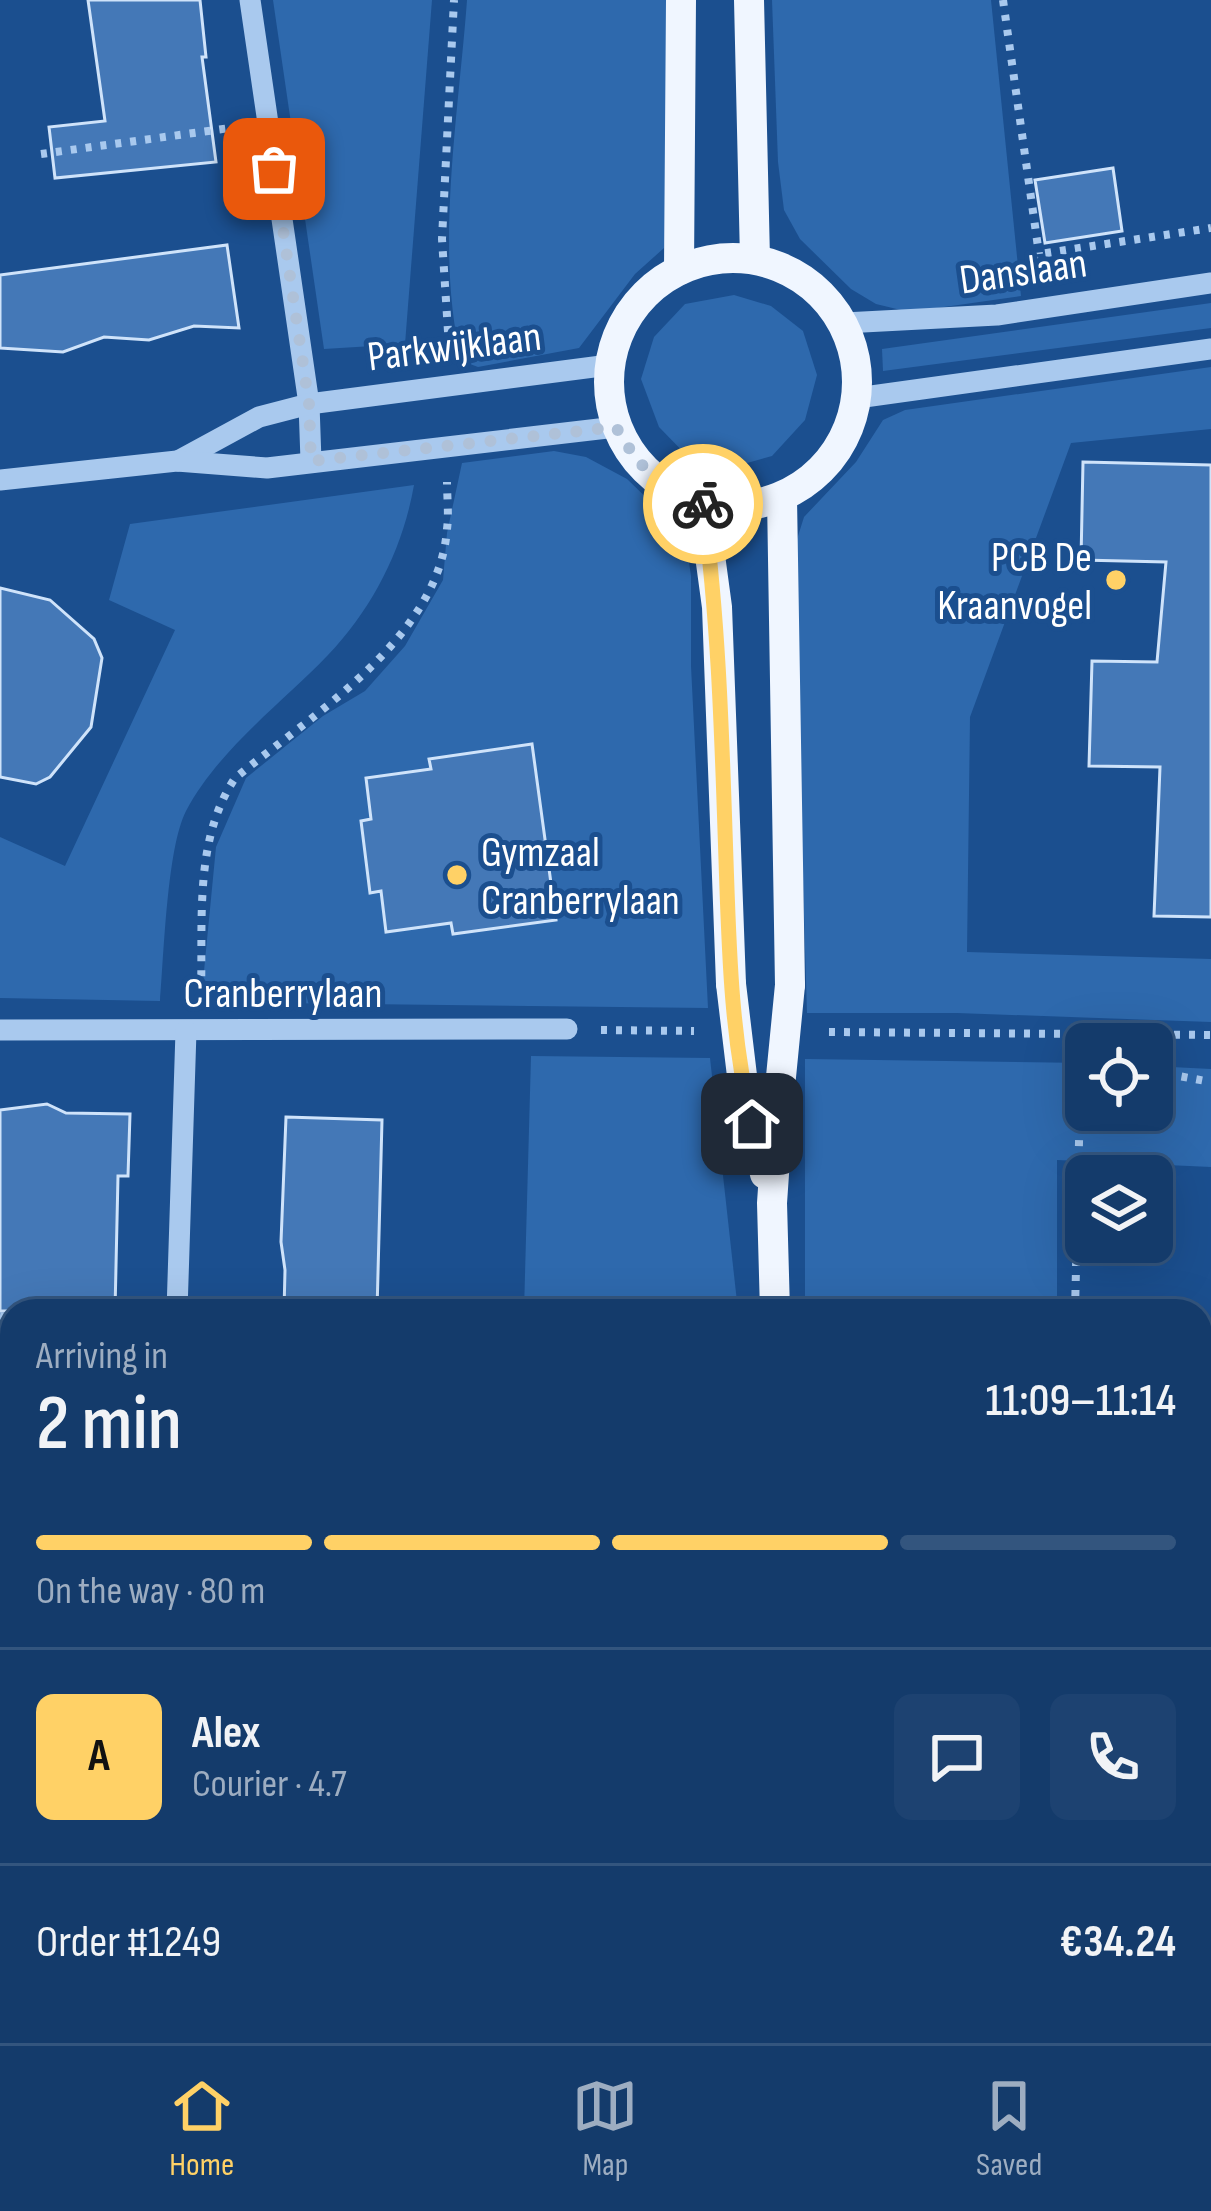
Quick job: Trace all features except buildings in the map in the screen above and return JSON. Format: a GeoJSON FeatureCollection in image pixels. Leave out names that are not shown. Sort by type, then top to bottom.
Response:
{"type":"FeatureCollection","features":[{"type":"Feature","properties":{"kind":"main road"},"geometry":{"type":"LineString","coordinates":[[679,270],[681,0]]}},
{"type":"Feature","properties":{"kind":"main road"},"geometry":{"type":"LineString","coordinates":[[749,0],[755,259]]}},
{"type":"Feature","properties":{"kind":"main road"},"geometry":{"type":"LineString","coordinates":[[716,258],[755,259],[782,267],[828,300],[844,323],[856,359],[857,398],[844,439],[818,474],[782,498],[743,508],[703,504],[666,488],[636,462],[616,427],[609,396],[610,364],[622,326],[646,293],[679,270],[716,258]]}},
{"type":"Feature","properties":{"kind":"main road"},"geometry":{"type":"LineString","coordinates":[[775,1299],[772,1203],[790,985],[782,498]]}},
{"type":"Feature","properties":{"kind":"main road"},"geometry":{"type":"LineString","coordinates":[[703,504],[717,607],[731,984],[742,1084],[772,1203]]}},
{"type":"Feature","properties":{"kind":"street"},"geometry":{"type":"LineString","coordinates":[[250,0],[309,404],[311,461]]}},
{"type":"Feature","properties":{"kind":"street","name":"Danslaan"},"geometry":{"type":"LineString","coordinates":[[844,323],[997,315],[1211,283]]}},
{"type":"Feature","properties":{"kind":"street"},"geometry":{"type":"LineString","coordinates":[[857,398],[1211,349]]}},
{"type":"Feature","properties":{"kind":"street","name":"Parkwijklaan"},"geometry":{"type":"LineString","coordinates":[[177,461],[259,417],[309,404],[610,364]]}},
{"type":"Feature","properties":{"kind":"street","name":"Parkwijklaan"},"geometry":{"type":"LineString","coordinates":[[0,480],[177,461],[267,468],[616,427]]}},
{"type":"Feature","properties":{"kind":"street","name":"Cranberrylaan"},"geometry":{"type":"LineString","coordinates":[[0,1030],[567,1029]]}},
{"type":"Feature","properties":{"kind":"street"},"geometry":{"type":"LineString","coordinates":[[177,1299],[186,1031]]}},
{"type":"Feature","properties":{"kind":"path"},"geometry":{"type":"LineString","coordinates":[[448,386],[442,239],[454,0]]}},
{"type":"Feature","properties":{"kind":"path"},"geometry":{"type":"LineString","coordinates":[[1003,0],[1040,254],[1211,228]]}},
{"type":"Feature","properties":{"kind":"path"},"geometry":{"type":"LineString","coordinates":[[41,154],[267,122]]}},
{"type":"Feature","properties":{"kind":"path"},"geometry":{"type":"LineString","coordinates":[[186,1031],[201,1003],[204,859],[214,817],[235,778],[361,675],[410,624],[428,590],[447,533],[447,448]]}},
{"type":"Feature","properties":{"kind":"path"},"geometry":{"type":"LineString","coordinates":[[966,1034],[1065,1034]]}},
{"type":"Feature","properties":{"kind":"path"},"geometry":{"type":"LineString","coordinates":[[1173,1035],[1211,1035]]}},
{"type":"Feature","properties":{"kind":"path"},"geometry":{"type":"LineString","coordinates":[[1173,1075],[1211,1082]]}},
{"type":"Feature","properties":{"kind":"path"},"geometry":{"type":"LineString","coordinates":[[1075,1299],[1081,1131]]}},
{"type":"Feature","properties":{"kind":"shaded area"},"geometry":{"type":"Polygon","coordinates":[[[273,0],[432,0],[405,344],[324,349],[273,0]]]}},
{"type":"Feature","properties":{"kind":"shaded area"},"geometry":{"type":"Polygon","coordinates":[[[467,0],[673,0],[672,198],[664,248],[635,274],[579,348],[478,367],[462,361],[450,275],[451,182],[467,0]]]}},
{"type":"Feature","properties":{"kind":"shaded area"},"geometry":{"type":"Polygon","coordinates":[[[772,0],[991,0],[1021,296],[909,312],[876,304],[851,289],[800,239],[784,210],[778,162],[772,0]]]}},
{"type":"Feature","properties":{"kind":"shaded area"},"geometry":{"type":"Polygon","coordinates":[[[734,295],[771,306],[803,331],[817,375],[805,420],[772,456],[733,467],[693,462],[659,427],[641,379],[654,337],[685,304],[734,295]]]}},
{"type":"Feature","properties":{"kind":"shaded area"},"geometry":{"type":"Polygon","coordinates":[[[1211,303],[1211,328],[883,371],[882,349],[1211,303]]]}},
{"type":"Feature","properties":{"kind":"shaded area"},"geometry":{"type":"Polygon","coordinates":[[[1211,367],[1211,429],[1071,443],[970,717],[967,952],[1211,959],[1211,1022],[807,1013],[793,552],[804,517],[856,462],[883,420],[905,410],[1211,367]]]}},
{"type":"Feature","properties":{"kind":"shaded area"},"geometry":{"type":"Polygon","coordinates":[[[554,451],[586,457],[627,479],[685,535],[691,576],[708,1008],[201,1002],[216,847],[246,778],[323,716],[365,691],[405,646],[443,580],[462,463],[554,451]]]}},
{"type":"Feature","properties":{"kind":"shaded area"},"geometry":{"type":"Polygon","coordinates":[[[414,485],[394,554],[359,617],[328,655],[233,747],[186,811],[170,875],[160,1001],[0,998],[0,837],[65,866],[175,630],[109,600],[130,524],[414,485]]]}},
{"type":"Feature","properties":{"kind":"shaded area"},"geometry":{"type":"Polygon","coordinates":[[[531,1056],[710,1058],[737,1299],[524,1299],[531,1056]]]}},
{"type":"Feature","properties":{"kind":"shaded area"},"geometry":{"type":"Polygon","coordinates":[[[805,1059],[1065,1063],[1065,1131],[1173,1131],[1173,1067],[1211,1069],[1211,1167],[1173,1165],[1173,1155],[1065,1155],[1065,1160],[1057,1160],[1057,1299],[805,1299],[805,1059]]]}},
{"type":"Feature","properties":{"kind":"way so far"},"geometry":{"type":"LineString","coordinates":[[274,169],[309,404],[311,461],[616,427],[636,462],[666,488],[703,504]]}},
{"type":"Feature","properties":{"kind":"place","name":"PCB De Kraanvogel"},"geometry":{"type":"Point","coordinates":[1116,580]}},
{"type":"Feature","properties":{"kind":"place","name":"Gymzaal Cranberrylaan"},"geometry":{"type":"Point","coordinates":[457,875]}},
{"type":"Feature","properties":{"kind":"route"},"geometry":{"type":"LineString","coordinates":[[703,504],[717,607],[731,984],[742,1084],[752,1124]]}}]}
